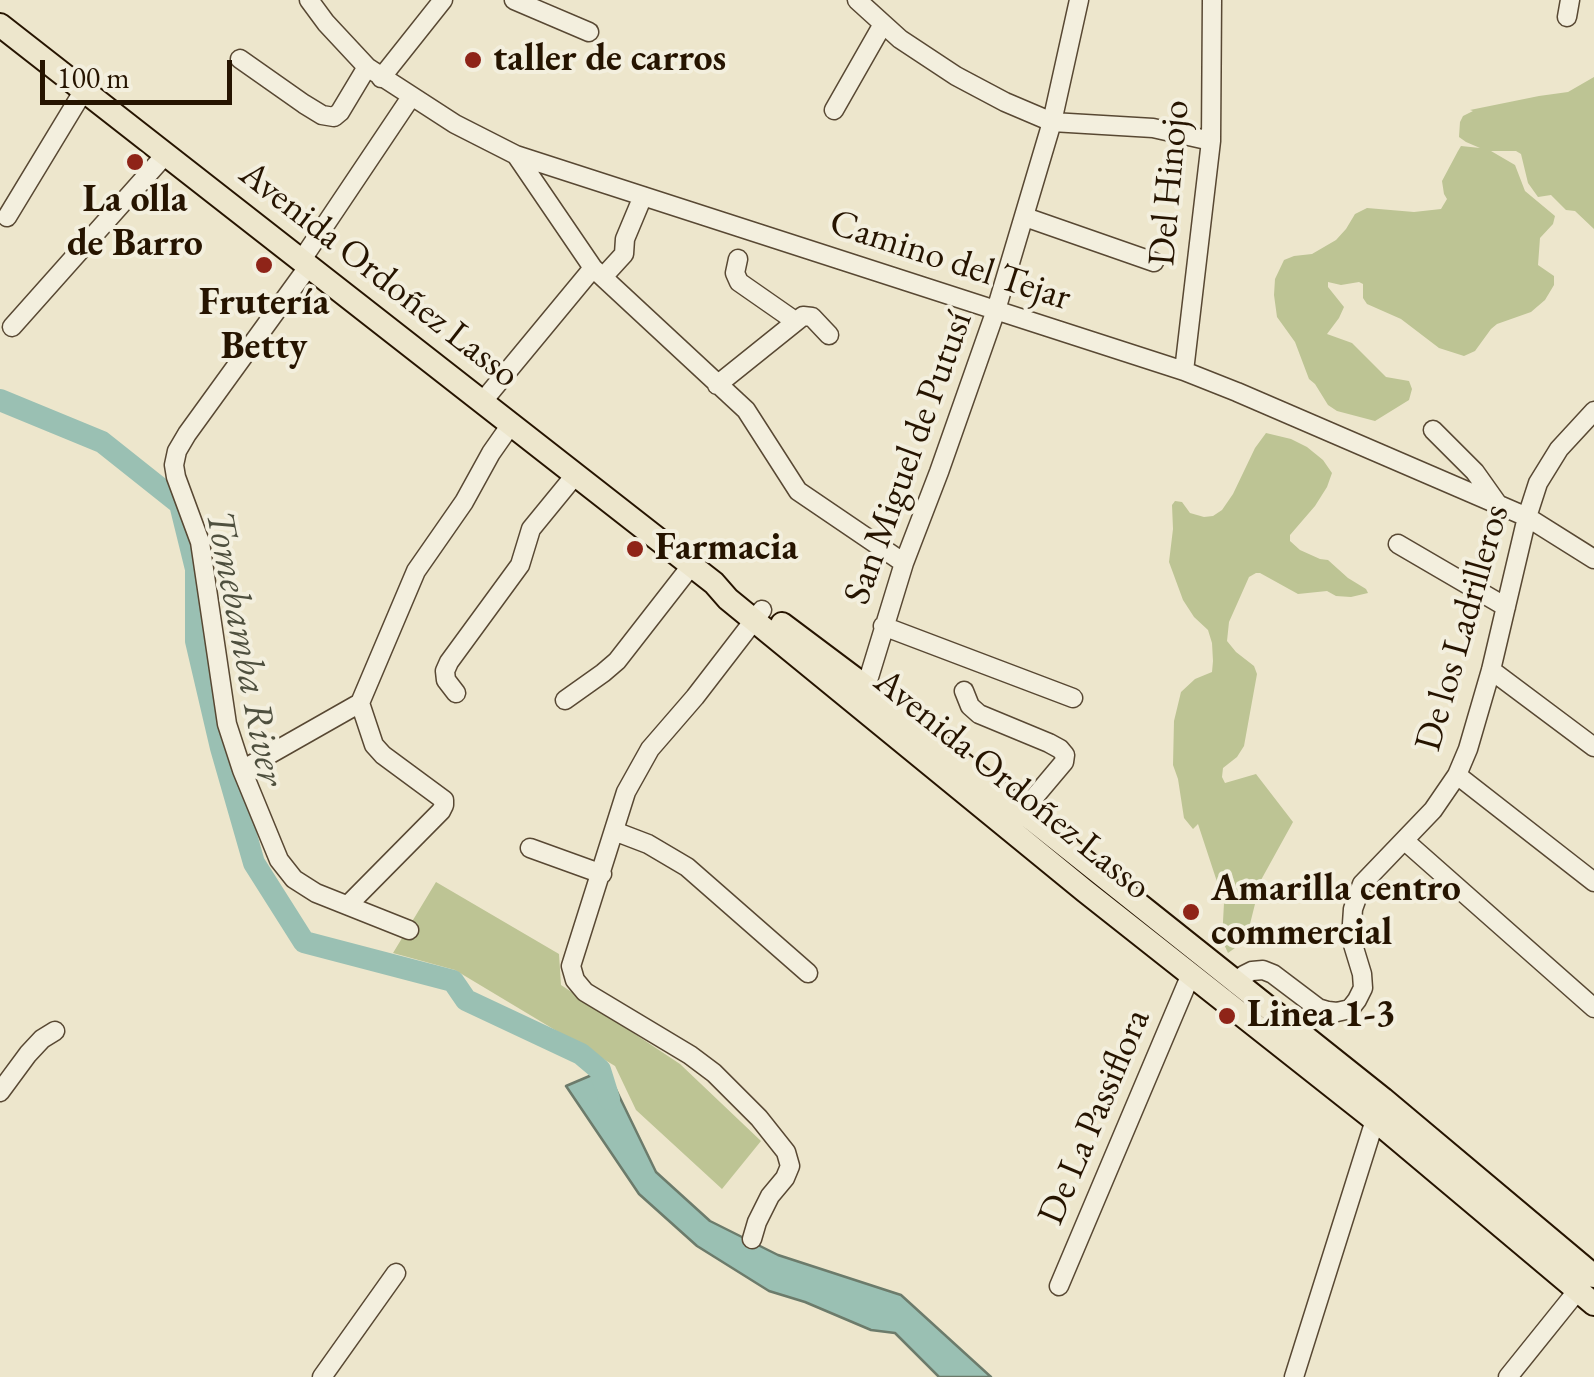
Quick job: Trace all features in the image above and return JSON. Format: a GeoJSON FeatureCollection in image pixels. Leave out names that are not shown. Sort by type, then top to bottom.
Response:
{"type":"FeatureCollection","features":[{"type":"Feature","properties":{"kind":"main road","name":"Avenida Ordoñez Lasso"},"geometry":{"type":"LineString","coordinates":[[0,25],[512,423],[714,583],[728,599],[758,615],[1021,813],[1383,1099],[1588,1290]]}},
{"type":"Feature","properties":{"kind":"main road","name":"Avenida Ordoñez Lasso"},"geometry":{"type":"LineString","coordinates":[[861,695],[1192,974],[1588,1290]]}},
{"type":"Feature","properties":{"kind":"street","name":"Camino del Tejar"},"geometry":{"type":"LineString","coordinates":[[309,0],[374,72],[456,124],[516,154],[1184,372],[1527,516],[1594,559]]}},
{"type":"Feature","properties":{"kind":"street"},"geometry":{"type":"LineString","coordinates":[[240,59],[304,104],[334,117],[443,0]]}},
{"type":"Feature","properties":{"kind":"street"},"geometry":{"type":"LineString","coordinates":[[514,0],[589,32]]}},
{"type":"Feature","properties":{"kind":"street"},"geometry":{"type":"LineString","coordinates":[[856,0],[900,39],[956,76],[1052,122],[1153,128],[1211,140]]}},
{"type":"Feature","properties":{"kind":"street","name":"San Miguel de Putusí"},"geometry":{"type":"LineString","coordinates":[[861,695],[904,563],[996,310],[1052,122],[1078,0]]}},
{"type":"Feature","properties":{"kind":"street","name":"Del Hinojo"},"geometry":{"type":"LineString","coordinates":[[1184,372],[1211,140],[1212,0]]}},
{"type":"Feature","properties":{"kind":"street"},"geometry":{"type":"LineString","coordinates":[[834,110],[884,24]]}},
{"type":"Feature","properties":{"kind":"street"},"geometry":{"type":"LineString","coordinates":[[7,218],[84,90]]}},
{"type":"Feature","properties":{"kind":"street"},"geometry":{"type":"LineString","coordinates":[[408,930],[327,899],[284,867],[242,770],[227,724],[200,542],[174,464],[187,434],[304,264],[411,97]]}},
{"type":"Feature","properties":{"kind":"street"},"geometry":{"type":"LineString","coordinates":[[12,327],[166,154]]}},
{"type":"Feature","properties":{"kind":"street"},"geometry":{"type":"LineString","coordinates":[[516,154],[598,272],[746,410],[798,491],[904,563]]}},
{"type":"Feature","properties":{"kind":"street"},"geometry":{"type":"LineString","coordinates":[[483,401],[598,272],[624,254],[625,239],[643,196]]}},
{"type":"Feature","properties":{"kind":"street"},"geometry":{"type":"LineString","coordinates":[[1024,217],[1154,262]]}},
{"type":"Feature","properties":{"kind":"street"},"geometry":{"type":"LineString","coordinates":[[738,259],[738,282],[794,321]]}},
{"type":"Feature","properties":{"kind":"street"},"geometry":{"type":"LineString","coordinates":[[716,385],[794,321],[807,315],[829,335]]}},
{"type":"Feature","properties":{"kind":"street","name":"De los Ladrilleros"},"geometry":{"type":"LineString","coordinates":[[1236,984],[1244,975],[1263,970],[1318,1008],[1337,1012],[1350,1008],[1357,1000],[1362,974],[1351,938],[1353,909],[1362,884],[1433,810],[1457,775],[1491,670],[1538,483],[1559,449],[1594,411]]}},
{"type":"Feature","properties":{"kind":"street"},"geometry":{"type":"LineString","coordinates":[[242,770],[360,703],[416,571],[512,423]]}},
{"type":"Feature","properties":{"kind":"street"},"geometry":{"type":"LineString","coordinates":[[1433,430],[1475,472],[1497,504]]}},
{"type":"Feature","properties":{"kind":"street"},"geometry":{"type":"LineString","coordinates":[[456,693],[446,680],[449,662],[520,565],[532,529],[576,474]]}},
{"type":"Feature","properties":{"kind":"street"},"geometry":{"type":"LineString","coordinates":[[1398,544],[1506,608]]}},
{"type":"Feature","properties":{"kind":"street"},"geometry":{"type":"LineString","coordinates":[[566,700],[617,661],[691,566]]}},
{"type":"Feature","properties":{"kind":"street"},"geometry":{"type":"LineString","coordinates":[[752,1239],[770,1196],[790,1166],[786,1152],[714,1073],[690,1054],[585,992],[575,980],[571,966],[626,792],[650,749],[758,615]]}},
{"type":"Feature","properties":{"kind":"street"},"geometry":{"type":"LineString","coordinates":[[883,626],[1073,698]]}},
{"type":"Feature","properties":{"kind":"street"},"geometry":{"type":"LineString","coordinates":[[1491,670],[1594,747]]}},
{"type":"Feature","properties":{"kind":"street"},"geometry":{"type":"LineString","coordinates":[[964,691],[970,706],[979,714],[1050,743],[1065,756],[1021,813]]}},
{"type":"Feature","properties":{"kind":"street"},"geometry":{"type":"LineString","coordinates":[[348,905],[444,805],[432,789],[382,755],[374,745],[360,703]]}},
{"type":"Feature","properties":{"kind":"street"},"geometry":{"type":"LineString","coordinates":[[1457,775],[1594,882]]}},
{"type":"Feature","properties":{"kind":"street"},"geometry":{"type":"LineString","coordinates":[[614,831],[648,844],[687,867],[808,973]]}},
{"type":"Feature","properties":{"kind":"street"},"geometry":{"type":"LineString","coordinates":[[1405,841],[1594,1008]]}},
{"type":"Feature","properties":{"kind":"street"},"geometry":{"type":"LineString","coordinates":[[530,848],[602,874]]}},
{"type":"Feature","properties":{"kind":"street","name":"De La Passiflora"},"geometry":{"type":"LineString","coordinates":[[1059,1286],[1192,974]]}},
{"type":"Feature","properties":{"kind":"street"},"geometry":{"type":"LineString","coordinates":[[0,1092],[42,1038],[56,1032]]}},
{"type":"Feature","properties":{"kind":"street"},"geometry":{"type":"LineString","coordinates":[[1294,1377],[1375,1120]]}},
{"type":"Feature","properties":{"kind":"street"},"geometry":{"type":"LineString","coordinates":[[322,1377],[396,1273]]}},
{"type":"Feature","properties":{"kind":"street"},"geometry":{"type":"LineString","coordinates":[[1508,1377],[1588,1290]]}},
{"type":"Feature","properties":{"kind":"green space"},"geometry":{"type":"Polygon","coordinates":[[[1594,77],[1594,229],[1551,195],[1538,197],[1528,183],[1521,154],[1491,151],[1515,165],[1525,191],[1555,216],[1540,238],[1538,265],[1554,276],[1554,285],[1545,300],[1531,312],[1497,324],[1475,351],[1464,356],[1439,348],[1401,319],[1367,304],[1363,284],[1328,282],[1344,307],[1327,334],[1352,343],[1386,377],[1409,381],[1412,389],[1409,400],[1375,421],[1328,405],[1309,379],[1295,342],[1277,317],[1275,279],[1284,260],[1312,254],[1336,240],[1355,214],[1367,208],[1414,212],[1441,209],[1447,199],[1442,181],[1461,146],[1480,148],[1459,137],[1463,116],[1473,111],[1470,110],[1568,92],[1594,77]]]}},
{"type":"Feature","properties":{"kind":"green space"},"geometry":{"type":"Polygon","coordinates":[[[1266,433],[1307,447],[1332,473],[1315,506],[1290,535],[1290,541],[1300,550],[1328,560],[1368,593],[1351,597],[1327,591],[1298,594],[1256,573],[1249,577],[1229,622],[1227,641],[1254,666],[1257,674],[1244,746],[1223,768],[1222,777],[1225,783],[1256,774],[1293,822],[1261,880],[1246,940],[1228,953],[1222,940],[1224,903],[1198,824],[1193,829],[1184,818],[1173,765],[1174,721],[1181,692],[1195,679],[1212,672],[1213,661],[1208,630],[1183,600],[1169,562],[1172,505],[1182,502],[1190,513],[1204,517],[1222,510],[1266,433]]]}},
{"type":"Feature","properties":{"kind":"green space"},"geometry":{"type":"Polygon","coordinates":[[[436,882],[559,954],[561,985],[680,1064],[761,1141],[722,1189],[636,1110],[615,1066],[455,970],[393,953],[436,882]]]}},
{"type":"Feature","properties":{"kind":"water"},"geometry":{"type":"Polygon","coordinates":[[[606,1069],[656,1172],[710,1221],[778,1255],[901,1295],[991,1377],[939,1377],[895,1333],[871,1330],[769,1291],[697,1246],[639,1194],[566,1086],[606,1069]]]}},
{"type":"Feature","properties":{"kind":"waterway","name":"Tomebamba River"},"geometry":{"type":"LineString","coordinates":[[0,400],[102,442],[180,504],[196,569],[196,641],[221,748],[254,863],[304,942],[453,981],[466,1000],[581,1054],[600,1070],[609,1099]]}},
{"type":"Feature","properties":{"kind":"place","name":"taller de carros"},"geometry":{"type":"Point","coordinates":[473,60]}},
{"type":"Feature","properties":{"kind":"place","name":"La olla de Barro"},"geometry":{"type":"Point","coordinates":[135,162]}},
{"type":"Feature","properties":{"kind":"place","name":"Frutería Betty"},"geometry":{"type":"Point","coordinates":[264,265]}},
{"type":"Feature","properties":{"kind":"place","name":"Farmacia"},"geometry":{"type":"Point","coordinates":[635,549]}},
{"type":"Feature","properties":{"kind":"place","name":"Amarilla centro commercial"},"geometry":{"type":"Point","coordinates":[1191,912]}},
{"type":"Feature","properties":{"kind":"place","name":"Linea 1-3"},"geometry":{"type":"Point","coordinates":[1227,1016]}}]}
